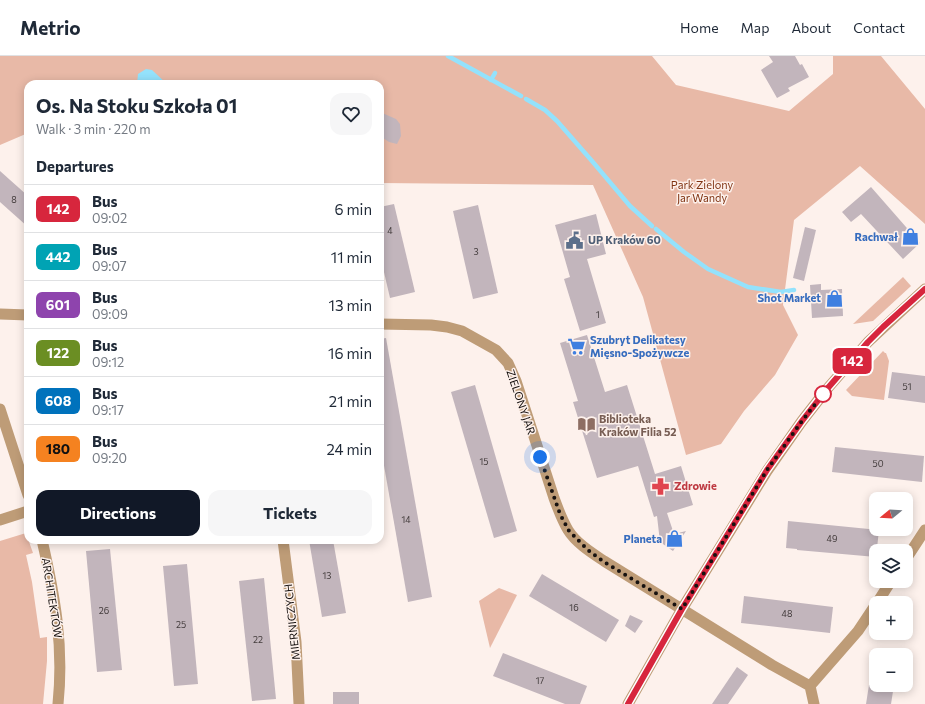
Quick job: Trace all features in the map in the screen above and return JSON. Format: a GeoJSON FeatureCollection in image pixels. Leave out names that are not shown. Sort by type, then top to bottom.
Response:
{"type":"FeatureCollection","features":[{"type":"Feature","properties":{"kind":"street"},"geometry":{"type":"LineString","coordinates":[[628,704],[682,609],[767,470],[802,421],[827,389],[868,342],[925,289]]}},
{"type":"Feature","properties":{"kind":"street"},"geometry":{"type":"LineString","coordinates":[[0,314],[24,315]]}},
{"type":"Feature","properties":{"kind":"street","name":"ZIELONY JAR"},"geometry":{"type":"LineString","coordinates":[[384,324],[431,325],[447,327],[462,331],[496,350],[508,363],[516,381],[554,498],[569,531],[588,550],[604,562],[772,665],[810,686]]}},
{"type":"Feature","properties":{"kind":"street"},"geometry":{"type":"LineString","coordinates":[[0,409],[24,484]]}},
{"type":"Feature","properties":{"kind":"street"},"geometry":{"type":"LineString","coordinates":[[0,520],[24,512]]}},
{"type":"Feature","properties":{"kind":"street"},"geometry":{"type":"LineString","coordinates":[[913,548],[925,530]]}},
{"type":"Feature","properties":{"kind":"street","name":"ARCHITEKTÓW"},"geometry":{"type":"LineString","coordinates":[[43,544],[56,605],[60,634],[58,704]]}},
{"type":"Feature","properties":{"kind":"street","name":"MIERNICZYCH"},"geometry":{"type":"LineString","coordinates":[[283,544],[296,642],[299,704]]}},
{"type":"Feature","properties":{"kind":"street"},"geometry":{"type":"LineString","coordinates":[[814,704],[810,686],[858,631],[869,614]]}},
{"type":"Feature","properties":{"kind":"green space","name":"Park Zielony Jar Wandy"},"geometry":{"type":"Polygon","coordinates":[[[0,56],[652,56],[676,85],[789,111],[833,74],[833,56],[881,56],[925,109],[925,224],[860,166],[794,220],[783,305],[798,335],[775,375],[744,411],[721,444],[686,455],[643,297],[593,185],[384,183],[384,80],[24,80],[24,135],[0,145],[0,56]]]}},
{"type":"Feature","properties":{"kind":"green space"},"geometry":{"type":"Polygon","coordinates":[[[903,277],[911,286],[873,321],[853,324],[903,277]]]}},
{"type":"Feature","properties":{"kind":"green space"},"geometry":{"type":"Polygon","coordinates":[[[883,351],[886,353],[889,361],[884,400],[852,396],[846,390],[883,351]]]}},
{"type":"Feature","properties":{"kind":"green space"},"geometry":{"type":"Polygon","coordinates":[[[24,534],[24,544],[30,544],[33,553],[26,555],[32,582],[40,638],[47,637],[47,661],[43,704],[0,704],[0,541],[24,534]]]}},
{"type":"Feature","properties":{"kind":"green space"},"geometry":{"type":"Polygon","coordinates":[[[499,588],[517,595],[490,648],[479,601],[499,588]]]}},
{"type":"Feature","properties":{"kind":"water"},"geometry":{"type":"Polygon","coordinates":[[[146,69],[152,70],[163,80],[137,80],[138,74],[146,69]]]}},
{"type":"Feature","properties":{"kind":"building"},"geometry":{"type":"Polygon","coordinates":[[[769,56],[795,56],[800,65],[802,64],[809,77],[788,88],[790,91],[777,98],[761,70],[773,62],[769,56]]]}},
{"type":"Feature","properties":{"kind":"building"},"geometry":{"type":"Polygon","coordinates":[[[384,114],[396,119],[400,124],[401,136],[397,144],[384,139],[384,114]]]}},
{"type":"Feature","properties":{"kind":"building"},"geometry":{"type":"Polygon","coordinates":[[[0,171],[24,192],[24,223],[0,202],[0,171]]]}},
{"type":"Feature","properties":{"kind":"building"},"geometry":{"type":"Polygon","coordinates":[[[871,187],[920,243],[903,259],[861,214],[851,222],[842,212],[871,187]]]}},
{"type":"Feature","properties":{"kind":"building"},"geometry":{"type":"Polygon","coordinates":[[[394,204],[415,292],[390,298],[384,272],[384,206],[394,204]]]}},
{"type":"Feature","properties":{"kind":"building"},"geometry":{"type":"Polygon","coordinates":[[[478,205],[498,293],[473,299],[453,211],[478,205]]]}},
{"type":"Feature","properties":{"kind":"building"},"geometry":{"type":"Polygon","coordinates":[[[596,214],[606,254],[587,259],[606,323],[580,331],[564,279],[570,277],[555,225],[596,214]]]}},
{"type":"Feature","properties":{"kind":"building"},"geometry":{"type":"Polygon","coordinates":[[[805,227],[816,230],[804,281],[793,278],[805,227]]]}},
{"type":"Feature","properties":{"kind":"building"},"geometry":{"type":"Polygon","coordinates":[[[821,284],[821,290],[842,289],[843,316],[812,318],[810,285],[821,284]]]}},
{"type":"Feature","properties":{"kind":"building"},"geometry":{"type":"Polygon","coordinates":[[[587,335],[605,392],[627,385],[655,474],[681,466],[693,505],[667,513],[674,534],[686,531],[673,551],[660,542],[657,516],[654,517],[638,466],[597,478],[573,402],[578,401],[560,343],[587,335]]]}},
{"type":"Feature","properties":{"kind":"building"},"geometry":{"type":"Polygon","coordinates":[[[384,338],[386,338],[432,597],[408,602],[384,466],[384,338]]]}},
{"type":"Feature","properties":{"kind":"building"},"geometry":{"type":"Polygon","coordinates":[[[892,372],[925,376],[925,403],[888,398],[892,372]]]}},
{"type":"Feature","properties":{"kind":"building"},"geometry":{"type":"Polygon","coordinates":[[[475,385],[517,531],[494,538],[451,392],[475,385]]]}},
{"type":"Feature","properties":{"kind":"building"},"geometry":{"type":"Polygon","coordinates":[[[835,447],[924,456],[922,482],[832,472],[835,447]]]}},
{"type":"Feature","properties":{"kind":"building"},"geometry":{"type":"Polygon","coordinates":[[[788,521],[869,529],[869,536],[878,536],[877,544],[869,544],[869,556],[786,548],[788,521]]]}},
{"type":"Feature","properties":{"kind":"building"},"geometry":{"type":"Polygon","coordinates":[[[310,544],[334,544],[346,613],[322,617],[310,544]]]}},
{"type":"Feature","properties":{"kind":"building"},"geometry":{"type":"Polygon","coordinates":[[[110,549],[122,670],[97,672],[86,551],[110,549]]]}},
{"type":"Feature","properties":{"kind":"building"},"geometry":{"type":"Polygon","coordinates":[[[187,564],[198,684],[174,686],[163,566],[187,564]]]}},
{"type":"Feature","properties":{"kind":"building"},"geometry":{"type":"Polygon","coordinates":[[[542,574],[619,620],[606,642],[529,596],[542,574]]]}},
{"type":"Feature","properties":{"kind":"building"},"geometry":{"type":"Polygon","coordinates":[[[264,578],[276,699],[252,701],[239,581],[264,578]]]}},
{"type":"Feature","properties":{"kind":"building"},"geometry":{"type":"Polygon","coordinates":[[[744,596],[833,607],[830,633],[741,623],[744,596]]]}},
{"type":"Feature","properties":{"kind":"building"},"geometry":{"type":"Polygon","coordinates":[[[630,615],[643,621],[635,633],[625,626],[630,615]]]}},
{"type":"Feature","properties":{"kind":"building"},"geometry":{"type":"Polygon","coordinates":[[[503,653],[587,686],[580,704],[565,704],[493,676],[503,653]]]}},
{"type":"Feature","properties":{"kind":"building"},"geometry":{"type":"Polygon","coordinates":[[[737,667],[748,675],[728,704],[712,704],[737,667]]]}},
{"type":"Feature","properties":{"kind":"building"},"geometry":{"type":"Polygon","coordinates":[[[869,685],[869,692],[893,692],[891,704],[866,704],[869,685]]]}},
{"type":"Feature","properties":{"kind":"building"},"geometry":{"type":"Polygon","coordinates":[[[333,692],[359,692],[359,704],[333,704],[333,692]]]}},
{"type":"Feature","properties":{"kind":"waterway"},"geometry":{"type":"LineString","coordinates":[[448,56],[521,96]]}},
{"type":"Feature","properties":{"kind":"waterway"},"geometry":{"type":"LineString","coordinates":[[491,80],[495,73]]}},
{"type":"Feature","properties":{"kind":"waterway"},"geometry":{"type":"LineString","coordinates":[[526,99],[545,110],[557,121],[630,206],[652,226]]}},
{"type":"Feature","properties":{"kind":"waterway"},"geometry":{"type":"LineString","coordinates":[[656,229],[708,269],[748,287],[781,292],[794,290]]}},
{"type":"Feature","properties":{"kind":"bus line","name":"142"},"geometry":{"type":"LineString","coordinates":[[628,704],[682,609],[767,470],[802,421],[827,389],[868,342],[925,289]]}},
{"type":"Feature","properties":{"kind":"place","name":"Rachwał"},"geometry":{"type":"Point","coordinates":[911,237]}},
{"type":"Feature","properties":{"kind":"place","name":"UP Kraków 60"},"geometry":{"type":"Point","coordinates":[575,240]}},
{"type":"Feature","properties":{"kind":"place","name":"Shot Market"},"geometry":{"type":"Point","coordinates":[834,298]}},
{"type":"Feature","properties":{"kind":"place","name":"Szubryt Delikatesy Mięsno-Spożywcze"},"geometry":{"type":"Point","coordinates":[577,346]}},
{"type":"Feature","properties":{"kind":"place","name":"Biblioteka Kraków Filia 52"},"geometry":{"type":"Point","coordinates":[586,425]}},
{"type":"Feature","properties":{"kind":"place","name":"Zdrowie"},"geometry":{"type":"Point","coordinates":[661,486]}},
{"type":"Feature","properties":{"kind":"place","name":"Planeta"},"geometry":{"type":"Point","coordinates":[675,539]}},
{"type":"Feature","properties":{"kind":"route"},"geometry":{"type":"LineString","coordinates":[[540,457],[560,514],[569,531],[588,550],[604,562],[682,609],[767,470],[827,389],[823,394]]}}]}
